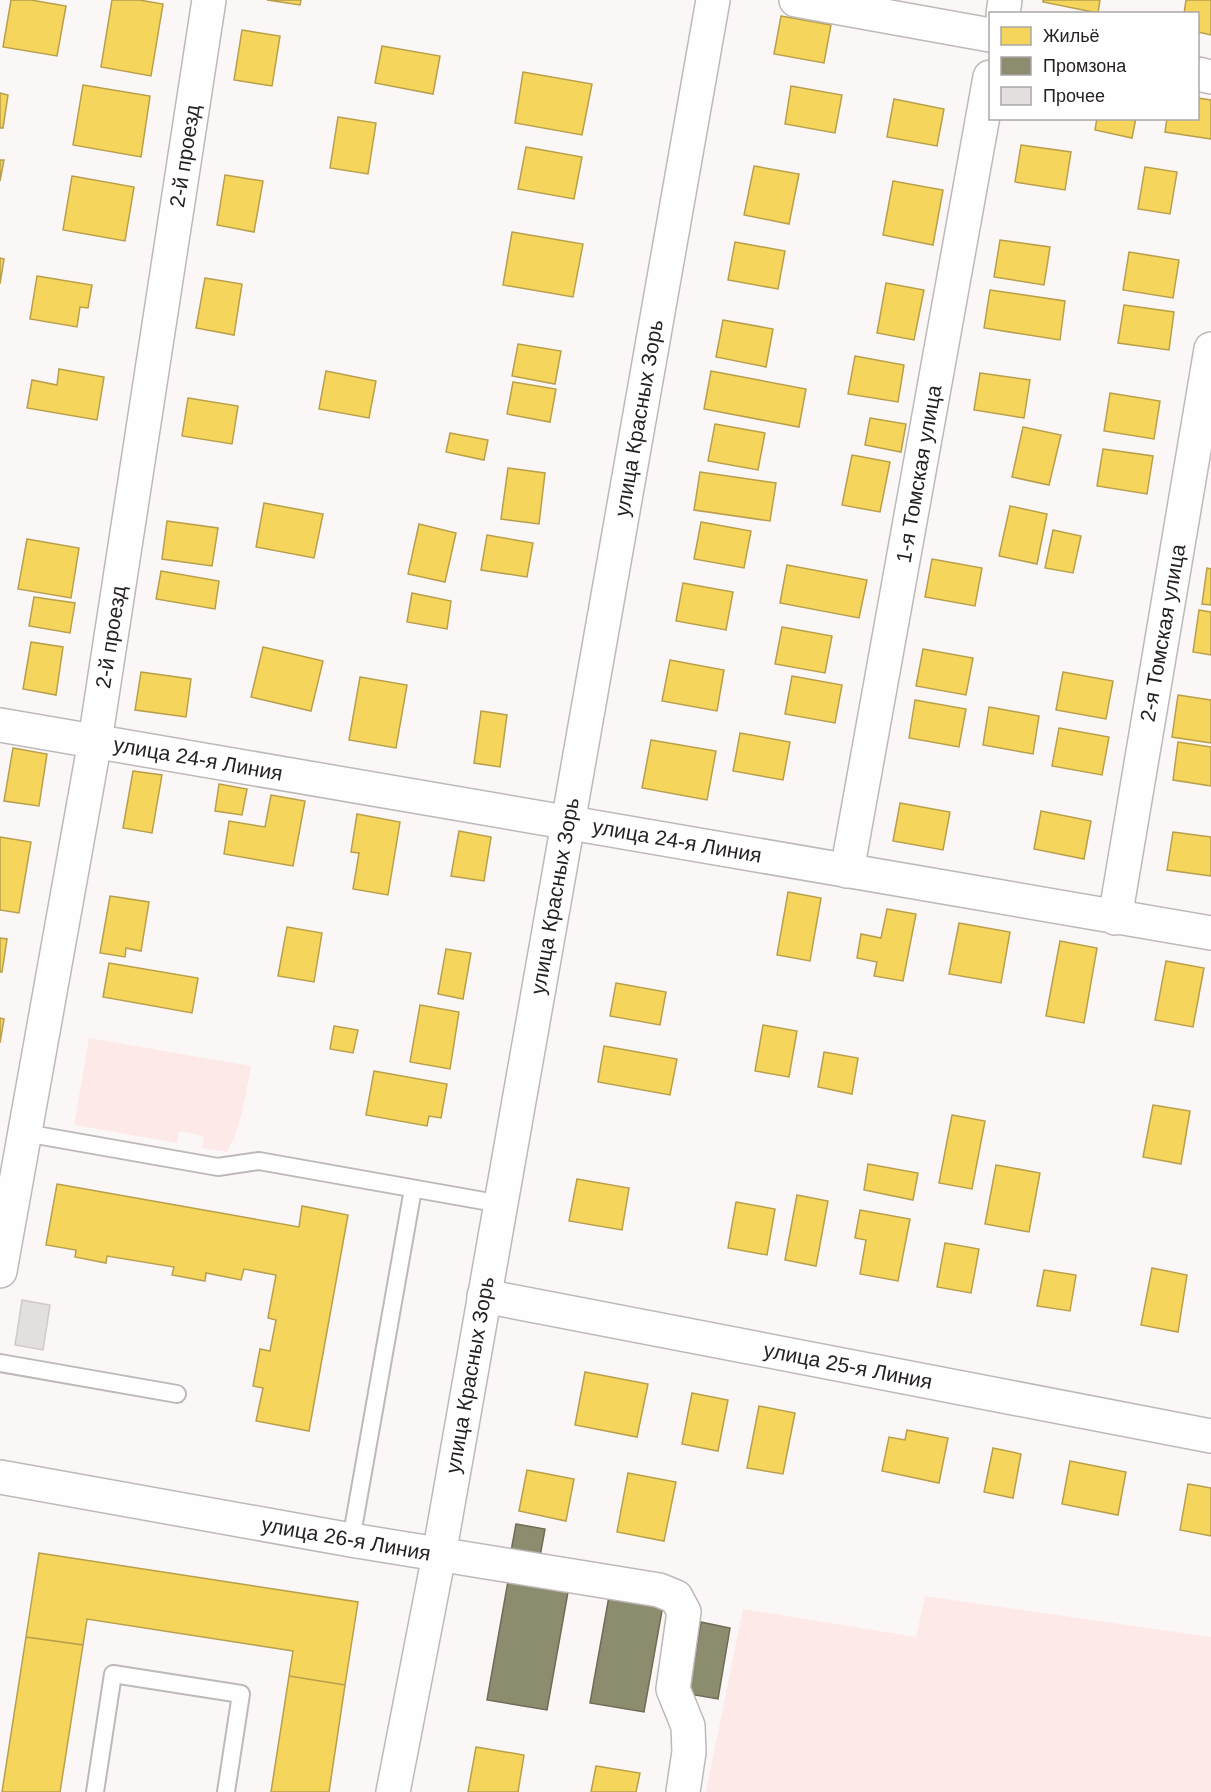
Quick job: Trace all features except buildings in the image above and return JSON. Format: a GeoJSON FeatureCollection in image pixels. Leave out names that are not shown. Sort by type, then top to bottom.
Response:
{"type":"FeatureCollection","features":[{"type":"Feature","properties":{"kind":"street","name":"2-й проезд"},"geometry":{"type":"LineString","coordinates":[[0,1271],[95,741],[209,0]]}},
{"type":"Feature","properties":{"kind":"street","name":"улица Красных Зорь"},"geometry":{"type":"LineString","coordinates":[[393,1792],[439,1555],[713,0]]}},
{"type":"Feature","properties":{"kind":"street"},"geometry":{"type":"LineString","coordinates":[[796,0],[989,35]]}},
{"type":"Feature","properties":{"kind":"street","name":"1-я Томская улица"},"geometry":{"type":"LineString","coordinates":[[847,871],[989,83]]}},
{"type":"Feature","properties":{"kind":"street","name":"2-я Томская улица"},"geometry":{"type":"LineString","coordinates":[[1114,918],[1211,349]]}},
{"type":"Feature","properties":{"kind":"street","name":"улица 24-я Линия"},"geometry":{"type":"LineString","coordinates":[[0,725],[1211,933]]}},
{"type":"Feature","properties":{"kind":"street","name":"улица 25-я Линия"},"geometry":{"type":"LineString","coordinates":[[484,1296],[1211,1436]]}},
{"type":"Feature","properties":{"kind":"street","name":"улица 26-я Линия"},"geometry":{"type":"LineString","coordinates":[[0,1477],[351,1540],[659,1590],[676,1597],[684,1612],[673,1689],[688,1726],[689,1752],[683,1792]]}},
{"type":"Feature","properties":{"kind":"lane"},"geometry":{"type":"LineString","coordinates":[[25,1133],[218,1167],[259,1161],[501,1204]]}},
{"type":"Feature","properties":{"kind":"lane"},"geometry":{"type":"LineString","coordinates":[[351,1540],[413,1189]]}},
{"type":"Feature","properties":{"kind":"lane"},"geometry":{"type":"LineString","coordinates":[[0,1363],[177,1394]]}},
{"type":"Feature","properties":{"kind":"lane"},"geometry":{"type":"LineString","coordinates":[[95,1792],[113,1674],[241,1694],[226,1792]]}},
{"type":"Feature","properties":{"kind":"shaded area"},"geometry":{"type":"Polygon","coordinates":[[[89,1038],[251,1066],[240,1121],[227,1152],[202,1148],[204,1136],[179,1131],[177,1143],[74,1125],[89,1038]]]}},
{"type":"Feature","properties":{"kind":"shaded area"},"geometry":{"type":"Polygon","coordinates":[[[925,1596],[1211,1637],[1211,1792],[706,1792],[743,1609],[916,1637],[925,1596]]]}}]}
